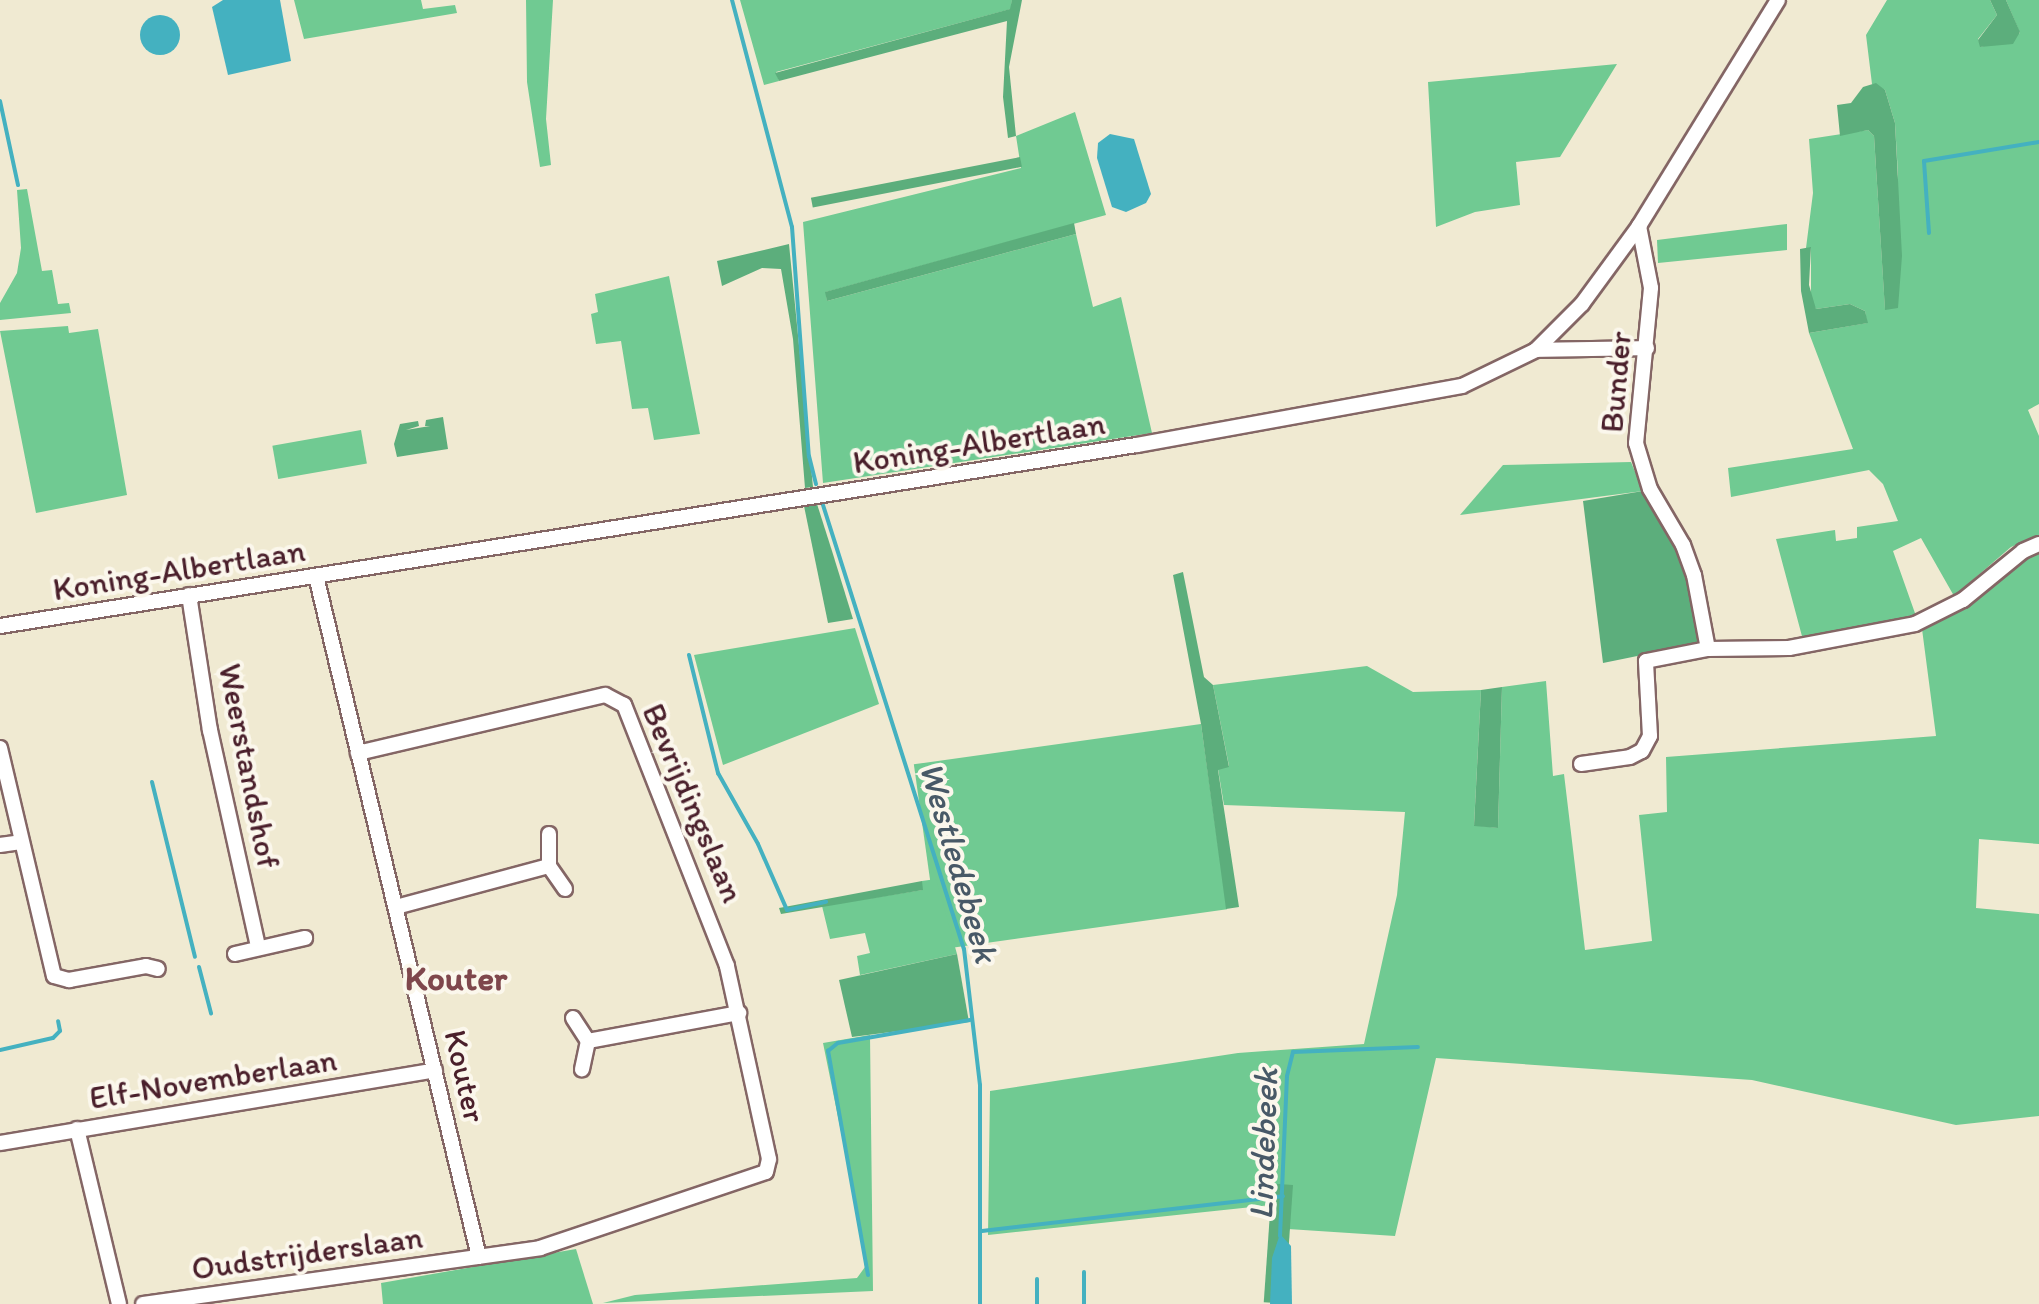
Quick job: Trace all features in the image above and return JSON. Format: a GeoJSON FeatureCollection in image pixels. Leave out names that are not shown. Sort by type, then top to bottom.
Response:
{"type":"FeatureCollection","features":[{"type":"Feature","properties":{"kind":"street","name":"Koning-Albertlaan"},"geometry":{"type":"LineString","coordinates":[[0,626],[1440,393],[1536,350],[1582,304],[1639,226],[1778,0]]}},
{"type":"Feature","properties":{"kind":"street","name":"Bunder"},"geometry":{"type":"LineString","coordinates":[[1639,226],[1651,288],[1648,348],[1636,418],[1640,463],[1694,575],[1708,649]]}},
{"type":"Feature","properties":{"kind":"street"},"geometry":{"type":"LineString","coordinates":[[1536,350],[1648,348]]}},
{"type":"Feature","properties":{"kind":"street"},"geometry":{"type":"LineString","coordinates":[[1581,764],[1630,757],[1642,751],[1650,736],[1646,661],[1708,649],[1789,648],[1914,624],[1964,600],[2023,551],[2039,544]]}},
{"type":"Feature","properties":{"kind":"street","name":"Kouter"},"geometry":{"type":"LineString","coordinates":[[316,576],[478,1257]]}},
{"type":"Feature","properties":{"kind":"street","name":"Weerstandshof"},"geometry":{"type":"LineString","coordinates":[[189,595],[210,730],[258,947]]}},
{"type":"Feature","properties":{"kind":"street","name":"Bevrijdingslaan"},"geometry":{"type":"LineString","coordinates":[[358,752],[606,696],[620,701],[716,930],[740,1013],[769,1159],[766,1172],[573,1239],[478,1257]]}},
{"type":"Feature","properties":{"kind":"street"},"geometry":{"type":"LineString","coordinates":[[0,748],[54,976],[69,980],[146,966],[158,968]]}},
{"type":"Feature","properties":{"kind":"street"},"geometry":{"type":"LineString","coordinates":[[548,834],[549,866],[565,889]]}},
{"type":"Feature","properties":{"kind":"street"},"geometry":{"type":"LineString","coordinates":[[0,846],[21,842]]}},
{"type":"Feature","properties":{"kind":"street"},"geometry":{"type":"LineString","coordinates":[[396,907],[549,866]]}},
{"type":"Feature","properties":{"kind":"street"},"geometry":{"type":"LineString","coordinates":[[235,954],[305,938]]}},
{"type":"Feature","properties":{"kind":"street"},"geometry":{"type":"LineString","coordinates":[[588,1041],[740,1013]]}},
{"type":"Feature","properties":{"kind":"street"},"geometry":{"type":"LineString","coordinates":[[573,1018],[588,1041],[582,1069]]}},
{"type":"Feature","properties":{"kind":"street","name":"Elf-Novemberlaan"},"geometry":{"type":"LineString","coordinates":[[0,1143],[435,1070]]}},
{"type":"Feature","properties":{"kind":"street"},"geometry":{"type":"LineString","coordinates":[[77,1130],[118,1304]]}},
{"type":"Feature","properties":{"kind":"street","name":"Oudstrijderslaan"},"geometry":{"type":"LineString","coordinates":[[143,1304],[478,1257]]}},
{"type":"Feature","properties":{"kind":"green space"},"geometry":{"type":"Polygon","coordinates":[[[294,0],[421,0],[423,9],[455,5],[457,13],[304,39],[294,0]]]}},
{"type":"Feature","properties":{"kind":"green space"},"geometry":{"type":"Polygon","coordinates":[[[526,0],[553,0],[546,119],[551,165],[540,167],[527,82],[526,0]]]}},
{"type":"Feature","properties":{"kind":"green space"},"geometry":{"type":"Polygon","coordinates":[[[740,0],[1012,0],[1011,9],[776,72],[779,81],[764,85],[740,0]]]}},
{"type":"Feature","properties":{"kind":"green space"},"geometry":{"type":"Polygon","coordinates":[[[1012,0],[1022,0],[1009,67],[1016,136],[1008,138],[1003,97],[1007,21],[779,81],[775,73],[1010,9],[1012,0]]]}},
{"type":"Feature","properties":{"kind":"green space"},"geometry":{"type":"Polygon","coordinates":[[[1887,0],[1990,0],[1997,15],[1978,39],[1981,47],[2020,33],[2006,0],[2039,0],[2039,404],[2028,410],[2039,436],[2039,535],[2011,547],[1954,596],[1921,538],[1893,551],[1916,616],[1803,640],[1776,539],[1835,530],[1836,541],[1857,538],[1857,527],[1898,521],[1883,484],[1869,470],[1731,497],[1728,468],[1853,449],[1809,333],[1867,323],[1865,311],[1850,304],[1816,309],[1811,301],[1811,248],[1806,248],[1813,193],[1809,139],[1868,130],[1874,136],[1885,309],[1898,175],[1895,123],[1885,90],[1872,84],[1866,35],[1887,0]]]}},
{"type":"Feature","properties":{"kind":"green space"},"geometry":{"type":"Polygon","coordinates":[[[1990,0],[2006,0],[2020,32],[2013,44],[1980,47],[1978,40],[1997,15],[1990,0]]]}},
{"type":"Feature","properties":{"kind":"green space"},"geometry":{"type":"Polygon","coordinates":[[[1617,64],[1560,157],[1516,162],[1520,205],[1475,212],[1436,227],[1428,82],[1617,64]]]}},
{"type":"Feature","properties":{"kind":"green space"},"geometry":{"type":"Polygon","coordinates":[[[1876,83],[1885,90],[1895,123],[1902,256],[1898,308],[1885,310],[1874,136],[1868,130],[1840,136],[1837,105],[1851,103],[1863,87],[1876,83]]]}},
{"type":"Feature","properties":{"kind":"green space"},"geometry":{"type":"Polygon","coordinates":[[[1075,112],[1106,215],[826,292],[827,301],[1076,234],[1093,307],[1121,297],[1152,433],[823,483],[803,222],[1021,168],[1016,136],[1075,112]]]}},
{"type":"Feature","properties":{"kind":"green space"},"geometry":{"type":"Polygon","coordinates":[[[1020,157],[1022,167],[813,207],[811,198],[1020,157]]]}},
{"type":"Feature","properties":{"kind":"green space"},"geometry":{"type":"Polygon","coordinates":[[[27,189],[42,271],[52,270],[58,304],[69,303],[71,313],[0,320],[0,303],[17,273],[21,248],[17,190],[27,189]]]}},
{"type":"Feature","properties":{"kind":"green space"},"geometry":{"type":"Polygon","coordinates":[[[1074,223],[1076,234],[827,301],[825,292],[1074,223]]]}},
{"type":"Feature","properties":{"kind":"green space"},"geometry":{"type":"Polygon","coordinates":[[[1787,224],[1787,250],[1658,263],[1657,240],[1787,224]]]}},
{"type":"Feature","properties":{"kind":"green space"},"geometry":{"type":"Polygon","coordinates":[[[789,244],[813,487],[805,488],[793,339],[781,269],[762,268],[722,286],[717,261],[789,244]]]}},
{"type":"Feature","properties":{"kind":"green space"},"geometry":{"type":"Polygon","coordinates":[[[1811,247],[1809,285],[1816,309],[1850,304],[1865,311],[1868,323],[1809,333],[1801,291],[1800,249],[1811,247]]]}},
{"type":"Feature","properties":{"kind":"green space"},"geometry":{"type":"Polygon","coordinates":[[[669,276],[700,434],[654,440],[648,408],[632,409],[621,341],[596,344],[591,314],[598,312],[595,294],[669,276]]]}},
{"type":"Feature","properties":{"kind":"green space"},"geometry":{"type":"Polygon","coordinates":[[[68,326],[69,333],[98,329],[127,495],[36,513],[0,331],[68,326]]]}},
{"type":"Feature","properties":{"kind":"green space"},"geometry":{"type":"Polygon","coordinates":[[[443,417],[448,449],[397,457],[394,444],[400,424],[418,421],[419,426],[406,430],[430,426],[425,426],[426,420],[443,417]]]}},
{"type":"Feature","properties":{"kind":"green space"},"geometry":{"type":"Polygon","coordinates":[[[361,430],[367,463],[278,479],[272,446],[361,430]]]}},
{"type":"Feature","properties":{"kind":"green space"},"geometry":{"type":"Polygon","coordinates":[[[1631,462],[1643,491],[1460,515],[1503,465],[1631,462]]]}},
{"type":"Feature","properties":{"kind":"green space"},"geometry":{"type":"Polygon","coordinates":[[[1643,491],[1683,556],[1701,643],[1603,663],[1583,501],[1643,491]]]}},
{"type":"Feature","properties":{"kind":"green space"},"geometry":{"type":"Polygon","coordinates":[[[817,504],[853,619],[828,623],[804,506],[817,504]]]}},
{"type":"Feature","properties":{"kind":"green space"},"geometry":{"type":"Polygon","coordinates":[[[2039,550],[2039,844],[1979,839],[1976,908],[2039,914],[2039,1116],[1956,1125],[1752,1080],[1436,1058],[1395,1236],[1288,1229],[1292,1185],[1272,1186],[1271,1205],[988,1235],[990,1091],[1238,1053],[1364,1044],[1397,895],[1405,812],[1224,805],[1218,769],[1229,766],[1213,685],[1367,666],[1413,692],[1481,690],[1474,825],[1498,828],[1502,687],[1546,681],[1553,776],[1564,774],[1585,950],[1652,941],[1639,815],[1667,812],[1666,757],[1936,736],[1922,629],[1963,610],[2039,550]]]}},
{"type":"Feature","properties":{"kind":"green space"},"geometry":{"type":"Polygon","coordinates":[[[1183,572],[1204,677],[1213,685],[1229,767],[1218,770],[1239,907],[1226,909],[1201,724],[1173,575],[1183,572]]]}},
{"type":"Feature","properties":{"kind":"green space"},"geometry":{"type":"Polygon","coordinates":[[[855,628],[879,704],[723,765],[694,655],[855,628]]]}},
{"type":"Feature","properties":{"kind":"green space"},"geometry":{"type":"Polygon","coordinates":[[[1502,687],[1498,828],[1474,826],[1481,690],[1502,687]]]}},
{"type":"Feature","properties":{"kind":"green space"},"geometry":{"type":"Polygon","coordinates":[[[1201,724],[1227,909],[940,950],[914,764],[1201,724]]]}},
{"type":"Feature","properties":{"kind":"green space"},"geometry":{"type":"Polygon","coordinates":[[[936,879],[957,954],[860,975],[857,956],[870,953],[865,933],[830,939],[822,906],[922,890],[922,881],[936,879]]]}},
{"type":"Feature","properties":{"kind":"green space"},"geometry":{"type":"Polygon","coordinates":[[[922,881],[923,890],[781,914],[779,908],[922,881]]]}},
{"type":"Feature","properties":{"kind":"green space"},"geometry":{"type":"Polygon","coordinates":[[[957,954],[969,1022],[852,1037],[839,980],[957,954]]]}},
{"type":"Feature","properties":{"kind":"green space"},"geometry":{"type":"Polygon","coordinates":[[[870,1035],[873,1291],[603,1303],[635,1295],[857,1278],[865,1267],[862,1235],[823,1043],[870,1035]]]}},
{"type":"Feature","properties":{"kind":"green space"},"geometry":{"type":"Polygon","coordinates":[[[1272,1184],[1293,1185],[1285,1304],[1264,1302],[1272,1184]]]}},
{"type":"Feature","properties":{"kind":"green space"},"geometry":{"type":"Polygon","coordinates":[[[576,1249],[593,1304],[383,1304],[381,1283],[576,1249]]]}},
{"type":"Feature","properties":{"kind":"water"},"geometry":{"type":"Polygon","coordinates":[[[223,0],[280,0],[291,61],[228,75],[212,7],[223,0]]]}},
{"type":"Feature","properties":{"kind":"water"},"geometry":{"type":"Polygon","coordinates":[[[160,15],[174,21],[180,35],[174,49],[160,55],[146,49],[140,35],[146,21],[160,15]]]}},
{"type":"Feature","properties":{"kind":"water"},"geometry":{"type":"Polygon","coordinates":[[[1110,134],[1134,139],[1151,194],[1146,203],[1126,212],[1112,207],[1097,158],[1098,143],[1110,134]]]}},
{"type":"Feature","properties":{"kind":"water"},"geometry":{"type":"Polygon","coordinates":[[[1280,1234],[1291,1246],[1292,1304],[1270,1304],[1272,1258],[1280,1234]]]}},
{"type":"Feature","properties":{"kind":"waterway","name":"Westledebeek"},"geometry":{"type":"LineString","coordinates":[[732,0],[792,227],[809,456],[816,484]]}},
{"type":"Feature","properties":{"kind":"waterway"},"geometry":{"type":"LineString","coordinates":[[0,101],[18,185]]}},
{"type":"Feature","properties":{"kind":"waterway"},"geometry":{"type":"LineString","coordinates":[[1929,233],[1924,161],[2039,142]]}},
{"type":"Feature","properties":{"kind":"waterway","name":"Westledebeek"},"geometry":{"type":"LineString","coordinates":[[823,505],[964,949],[980,1085],[980,1304]]}},
{"type":"Feature","properties":{"kind":"waterway"},"geometry":{"type":"LineString","coordinates":[[689,655],[718,773],[758,844],[787,910],[826,902]]}},
{"type":"Feature","properties":{"kind":"waterway"},"geometry":{"type":"LineString","coordinates":[[152,782],[195,957]]}},
{"type":"Feature","properties":{"kind":"waterway"},"geometry":{"type":"LineString","coordinates":[[199,967],[211,1013]]}},
{"type":"Feature","properties":{"kind":"waterway"},"geometry":{"type":"LineString","coordinates":[[868,1275],[828,1051],[838,1043],[970,1020]]}},
{"type":"Feature","properties":{"kind":"waterway"},"geometry":{"type":"LineString","coordinates":[[0,1050],[53,1038],[60,1031],[58,1021]]}},
{"type":"Feature","properties":{"kind":"waterway","name":"Lindebeek"},"geometry":{"type":"LineString","coordinates":[[1280,1236],[1287,1076],[1293,1052],[1418,1047]]}},
{"type":"Feature","properties":{"kind":"waterway"},"geometry":{"type":"LineString","coordinates":[[982,1231],[1283,1196]]}},
{"type":"Feature","properties":{"kind":"waterway"},"geometry":{"type":"LineString","coordinates":[[1084,1272],[1084,1304]]}},
{"type":"Feature","properties":{"kind":"waterway"},"geometry":{"type":"LineString","coordinates":[[1037,1279],[1037,1304]]}},
{"type":"Feature","properties":{"kind":"district","name":"Kouter"},"geometry":{"type":"Point","coordinates":[456,978]}}]}
